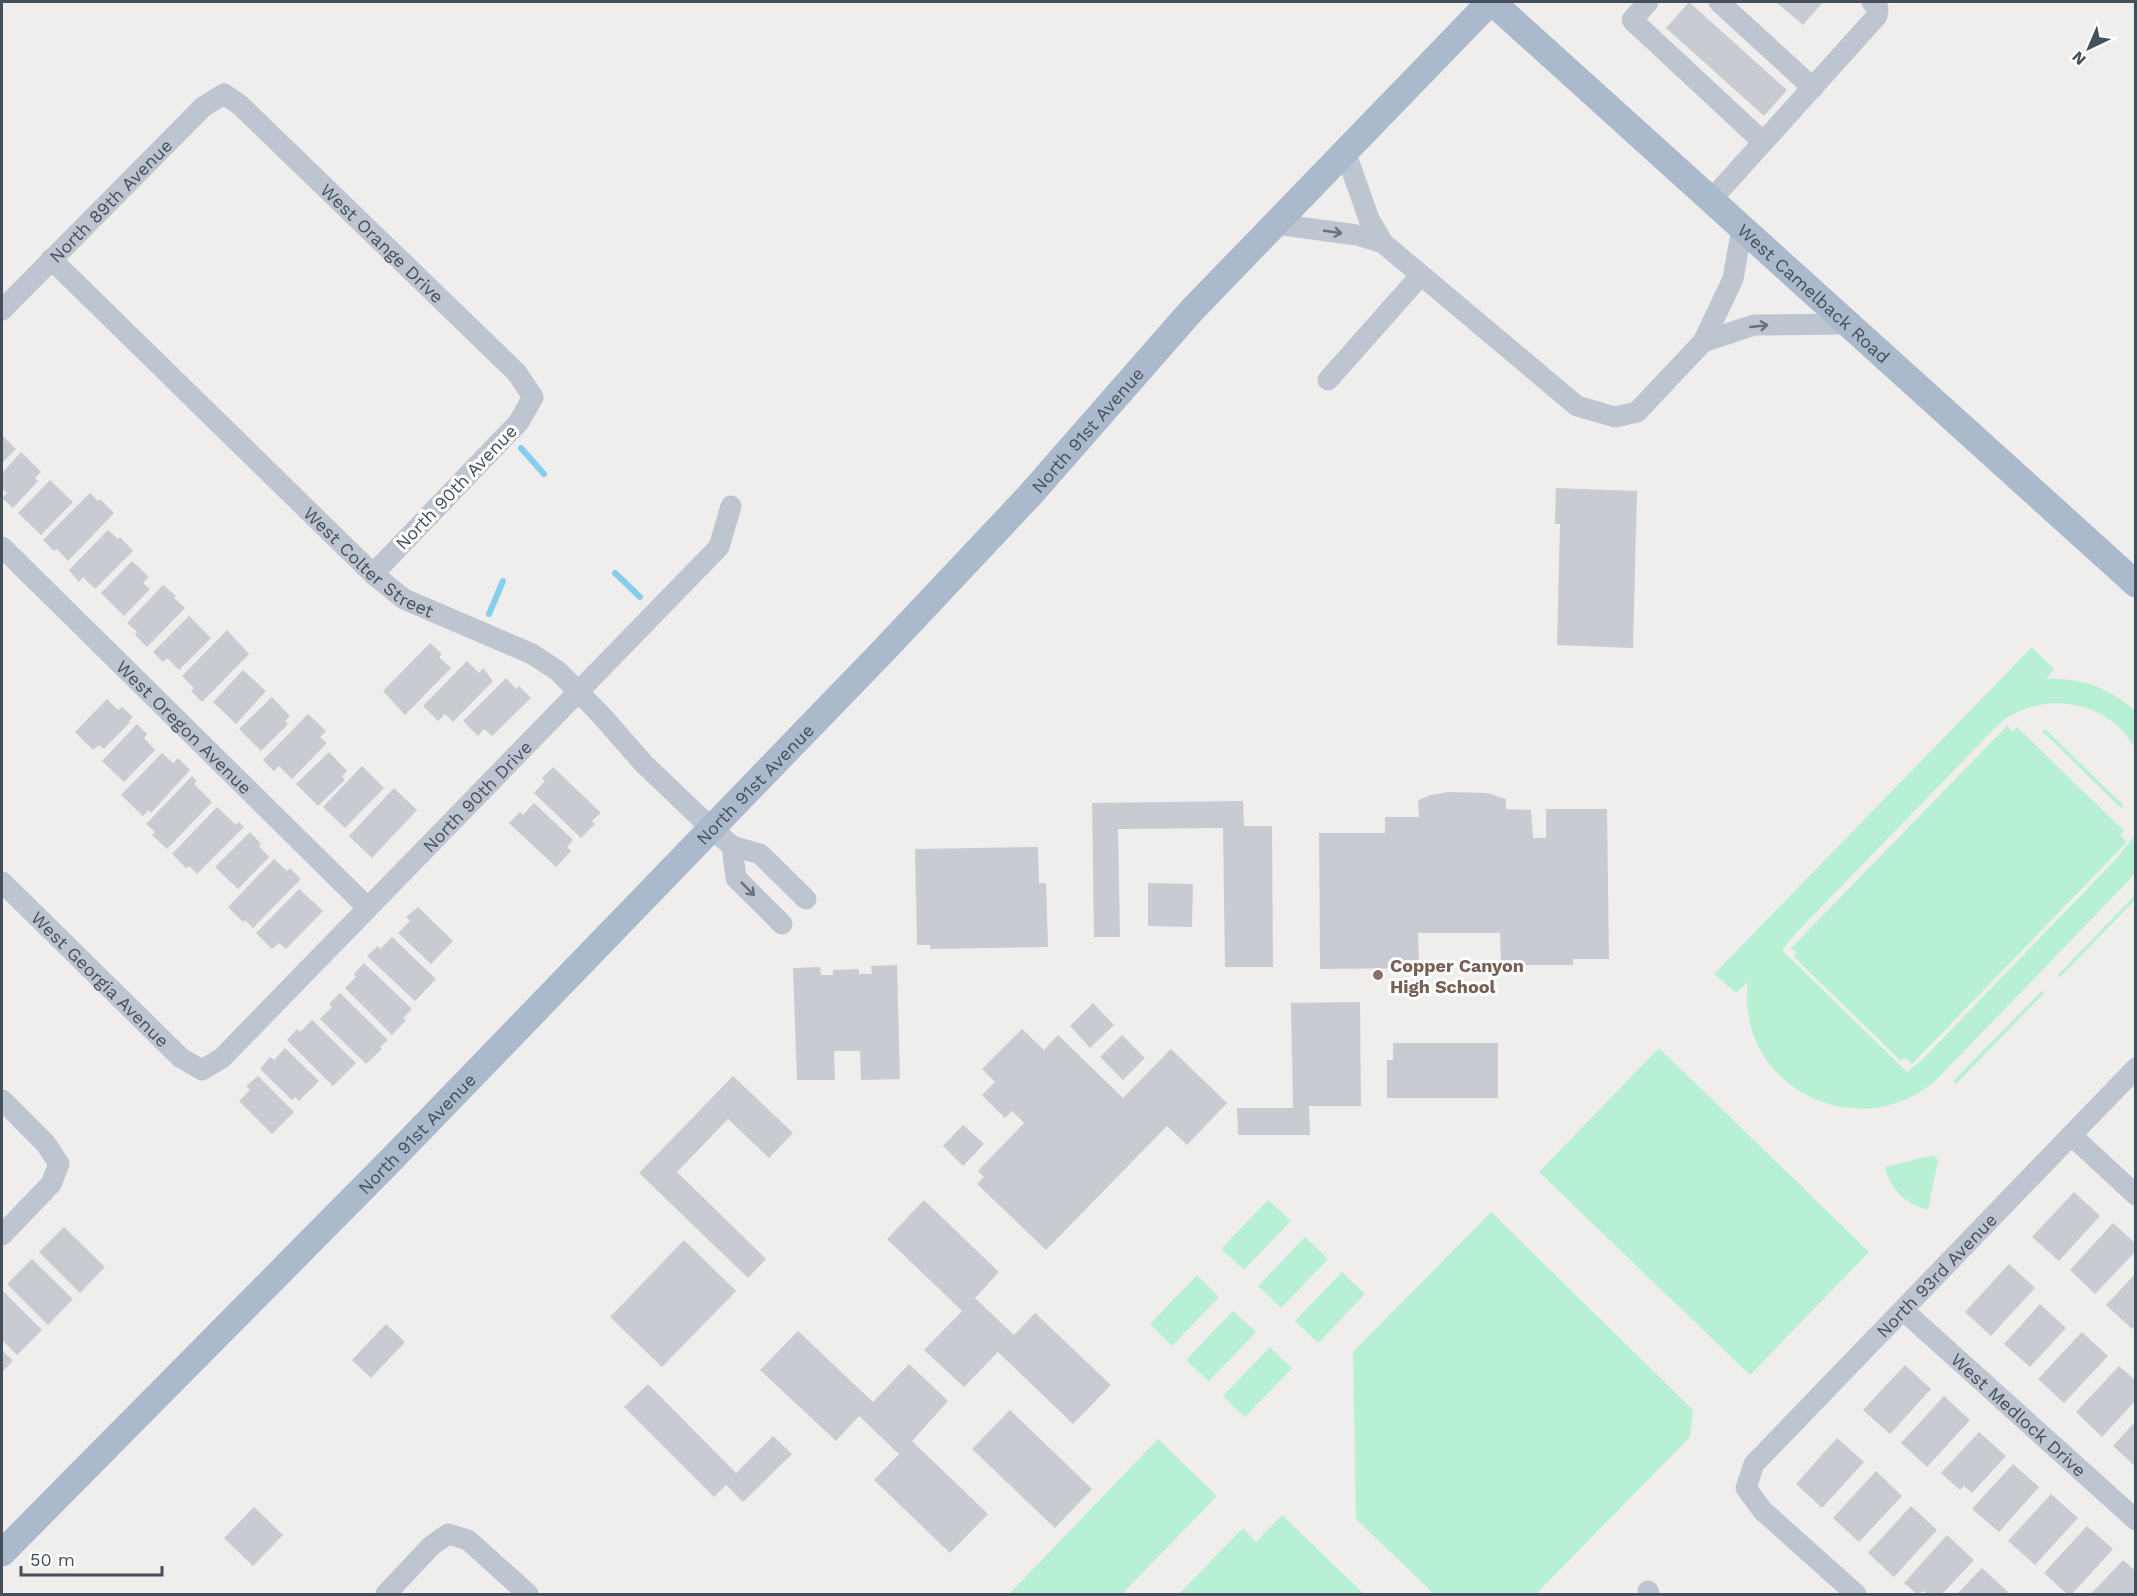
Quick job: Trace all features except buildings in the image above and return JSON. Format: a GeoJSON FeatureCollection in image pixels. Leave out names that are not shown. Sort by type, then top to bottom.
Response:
{"type":"FeatureCollection","features":[{"type":"Feature","properties":{"kind":"main road","name":"North 91st Avenue"},"geometry":{"type":"LineString","coordinates":[[2,1553],[390,1161],[956,574],[1030,495],[1192,310],[1491,2]]}},
{"type":"Feature","properties":{"kind":"main road","name":"West Camelback Road"},"geometry":{"type":"LineString","coordinates":[[1491,2],[2136,584]]}},
{"type":"Feature","properties":{"kind":"street"},"geometry":{"type":"LineString","coordinates":[[1648,2],[1632,20],[1763,142]]}},
{"type":"Feature","properties":{"kind":"street"},"geometry":{"type":"LineString","coordinates":[[1719,2],[1813,88]]}},
{"type":"Feature","properties":{"kind":"street"},"geometry":{"type":"LineString","coordinates":[[1710,200],[1877,16],[1878,8],[1872,2]]}},
{"type":"Feature","properties":{"kind":"street","name":"North 89th Avenue"},"geometry":{"type":"LineString","coordinates":[[2,310],[203,107],[224,94]]}},
{"type":"Feature","properties":{"kind":"street","name":"West Orange Drive"},"geometry":{"type":"LineString","coordinates":[[224,94],[240,105],[518,373],[533,397]]}},
{"type":"Feature","properties":{"kind":"street"},"geometry":{"type":"LineString","coordinates":[[1345,151],[1369,219],[1383,243],[1576,406],[1615,417],[1637,412],[1703,342],[1733,279],[1742,228]]}},
{"type":"Feature","properties":{"kind":"street"},"geometry":{"type":"LineString","coordinates":[[1275,224],[1357,235],[1383,243]]}},
{"type":"Feature","properties":{"kind":"street","name":"West Colter Street"},"geometry":{"type":"LineString","coordinates":[[51,259],[373,574],[404,599],[532,654],[558,671],[644,764],[732,846]]}},
{"type":"Feature","properties":{"kind":"street"},"geometry":{"type":"LineString","coordinates":[[1328,380],[1421,275]]}},
{"type":"Feature","properties":{"kind":"street"},"geometry":{"type":"LineString","coordinates":[[1703,342],[1754,325],[1848,324]]}},
{"type":"Feature","properties":{"kind":"street","name":"North 90th Avenue"},"geometry":{"type":"LineString","coordinates":[[373,574],[519,422],[533,397]]}},
{"type":"Feature","properties":{"kind":"street","name":"North 90th Drive"},"geometry":{"type":"LineString","coordinates":[[202,1070],[222,1058],[719,547],[731,506]]}},
{"type":"Feature","properties":{"kind":"street","name":"West Oregon Avenue"},"geometry":{"type":"LineString","coordinates":[[2,547],[367,907]]}},
{"type":"Feature","properties":{"kind":"street"},"geometry":{"type":"LineString","coordinates":[[782,924],[736,878],[732,846],[760,854],[806,899]]}},
{"type":"Feature","properties":{"kind":"street","name":"West Georgia Avenue"},"geometry":{"type":"LineString","coordinates":[[2,882],[181,1058],[202,1070]]}},
{"type":"Feature","properties":{"kind":"street","name":"North 93rd Avenue"},"geometry":{"type":"LineString","coordinates":[[1856,1594],[1763,1511],[1746,1488],[1754,1464],[2136,1068]]}},
{"type":"Feature","properties":{"kind":"street"},"geometry":{"type":"LineString","coordinates":[[2,1100],[46,1144],[58,1164],[51,1184],[2,1235]]}},
{"type":"Feature","properties":{"kind":"street"},"geometry":{"type":"LineString","coordinates":[[2071,1135],[2136,1195]]}},
{"type":"Feature","properties":{"kind":"street","name":"West Medlock Drive"},"geometry":{"type":"LineString","coordinates":[[1903,1310],[2136,1520]]}},
{"type":"Feature","properties":{"kind":"street"},"geometry":{"type":"LineString","coordinates":[[386,1594],[431,1546],[448,1534],[468,1540],[528,1594]]}},
{"type":"Feature","properties":{"kind":"green space"},"geometry":{"type":"Polygon","coordinates":[[[2032,647],[2054,669],[2046,679],[2083,682],[2105,690],[2135,711],[2135,749],[2124,732],[2109,719],[2072,704],[2052,703],[2014,714],[1997,726],[1782,950],[1907,1072],[1924,1058],[2118,857],[2135,835],[2135,874],[1941,1075],[1910,1097],[1877,1108],[1843,1107],[1811,1097],[1783,1078],[1762,1052],[1749,1020],[1748,982],[1736,993],[1714,974],[2032,647]]]}},
{"type":"Feature","properties":{"kind":"green space"},"geometry":{"type":"Polygon","coordinates":[[[2007,726],[2013,731],[2017,727],[2124,831],[2120,835],[2127,842],[1912,1064],[1905,1058],[1901,1061],[1794,957],[1797,953],[1791,948],[2007,726]]]}},
{"type":"Feature","properties":{"kind":"green space"},"geometry":{"type":"Polygon","coordinates":[[[2045,729],[2123,805],[2121,808],[2042,731],[2045,729]]]}},
{"type":"Feature","properties":{"kind":"green space"},"geometry":{"type":"Polygon","coordinates":[[[2135,895],[2135,900],[2060,977],[2058,975],[2135,895]]]}},
{"type":"Feature","properties":{"kind":"green space"},"geometry":{"type":"Polygon","coordinates":[[[2042,991],[2044,993],[1956,1084],[1953,1081],[2042,991]]]}},
{"type":"Feature","properties":{"kind":"green space"},"geometry":{"type":"Polygon","coordinates":[[[1659,1048],[1869,1252],[1750,1375],[1539,1172],[1659,1048]]]}},
{"type":"Feature","properties":{"kind":"green space"},"geometry":{"type":"Polygon","coordinates":[[[1934,1155],[1938,1160],[1928,1210],[1912,1204],[1900,1195],[1891,1183],[1885,1167],[1934,1155]]]}},
{"type":"Feature","properties":{"kind":"green space"},"geometry":{"type":"Polygon","coordinates":[[[1268,1200],[1291,1221],[1244,1270],[1221,1249],[1268,1200]]]}},
{"type":"Feature","properties":{"kind":"green space"},"geometry":{"type":"Polygon","coordinates":[[[1491,1212],[1693,1410],[1690,1437],[1536,1594],[1434,1594],[1356,1519],[1353,1352],[1491,1212]]]}},
{"type":"Feature","properties":{"kind":"green space"},"geometry":{"type":"Polygon","coordinates":[[[1305,1237],[1328,1259],[1281,1308],[1258,1286],[1305,1237]]]}},
{"type":"Feature","properties":{"kind":"green space"},"geometry":{"type":"Polygon","coordinates":[[[1342,1272],[1365,1294],[1318,1343],[1295,1321],[1342,1272]]]}},
{"type":"Feature","properties":{"kind":"green space"},"geometry":{"type":"Polygon","coordinates":[[[1197,1275],[1219,1297],[1172,1346],[1150,1324],[1197,1275]]]}},
{"type":"Feature","properties":{"kind":"green space"},"geometry":{"type":"Polygon","coordinates":[[[1233,1311],[1256,1332],[1209,1381],[1186,1360],[1233,1311]]]}},
{"type":"Feature","properties":{"kind":"green space"},"geometry":{"type":"Polygon","coordinates":[[[1270,1347],[1292,1368],[1245,1417],[1223,1396],[1270,1347]]]}},
{"type":"Feature","properties":{"kind":"green space"},"geometry":{"type":"Polygon","coordinates":[[[1158,1439],[1217,1496],[1122,1594],[1009,1594],[1158,1439]]]}},
{"type":"Feature","properties":{"kind":"green space"},"geometry":{"type":"Polygon","coordinates":[[[1282,1515],[1364,1594],[1179,1594],[1243,1528],[1256,1542],[1282,1515]]]}},
{"type":"Feature","properties":{"kind":"waterway"},"geometry":{"type":"LineString","coordinates":[[521,448],[544,474]]}},
{"type":"Feature","properties":{"kind":"waterway"},"geometry":{"type":"LineString","coordinates":[[615,573],[640,597]]}},
{"type":"Feature","properties":{"kind":"waterway"},"geometry":{"type":"LineString","coordinates":[[489,614],[503,581]]}},
{"type":"Feature","properties":{"kind":"place","name":"Copper Canyon High School"},"geometry":{"type":"Point","coordinates":[1378,975]}}]}
